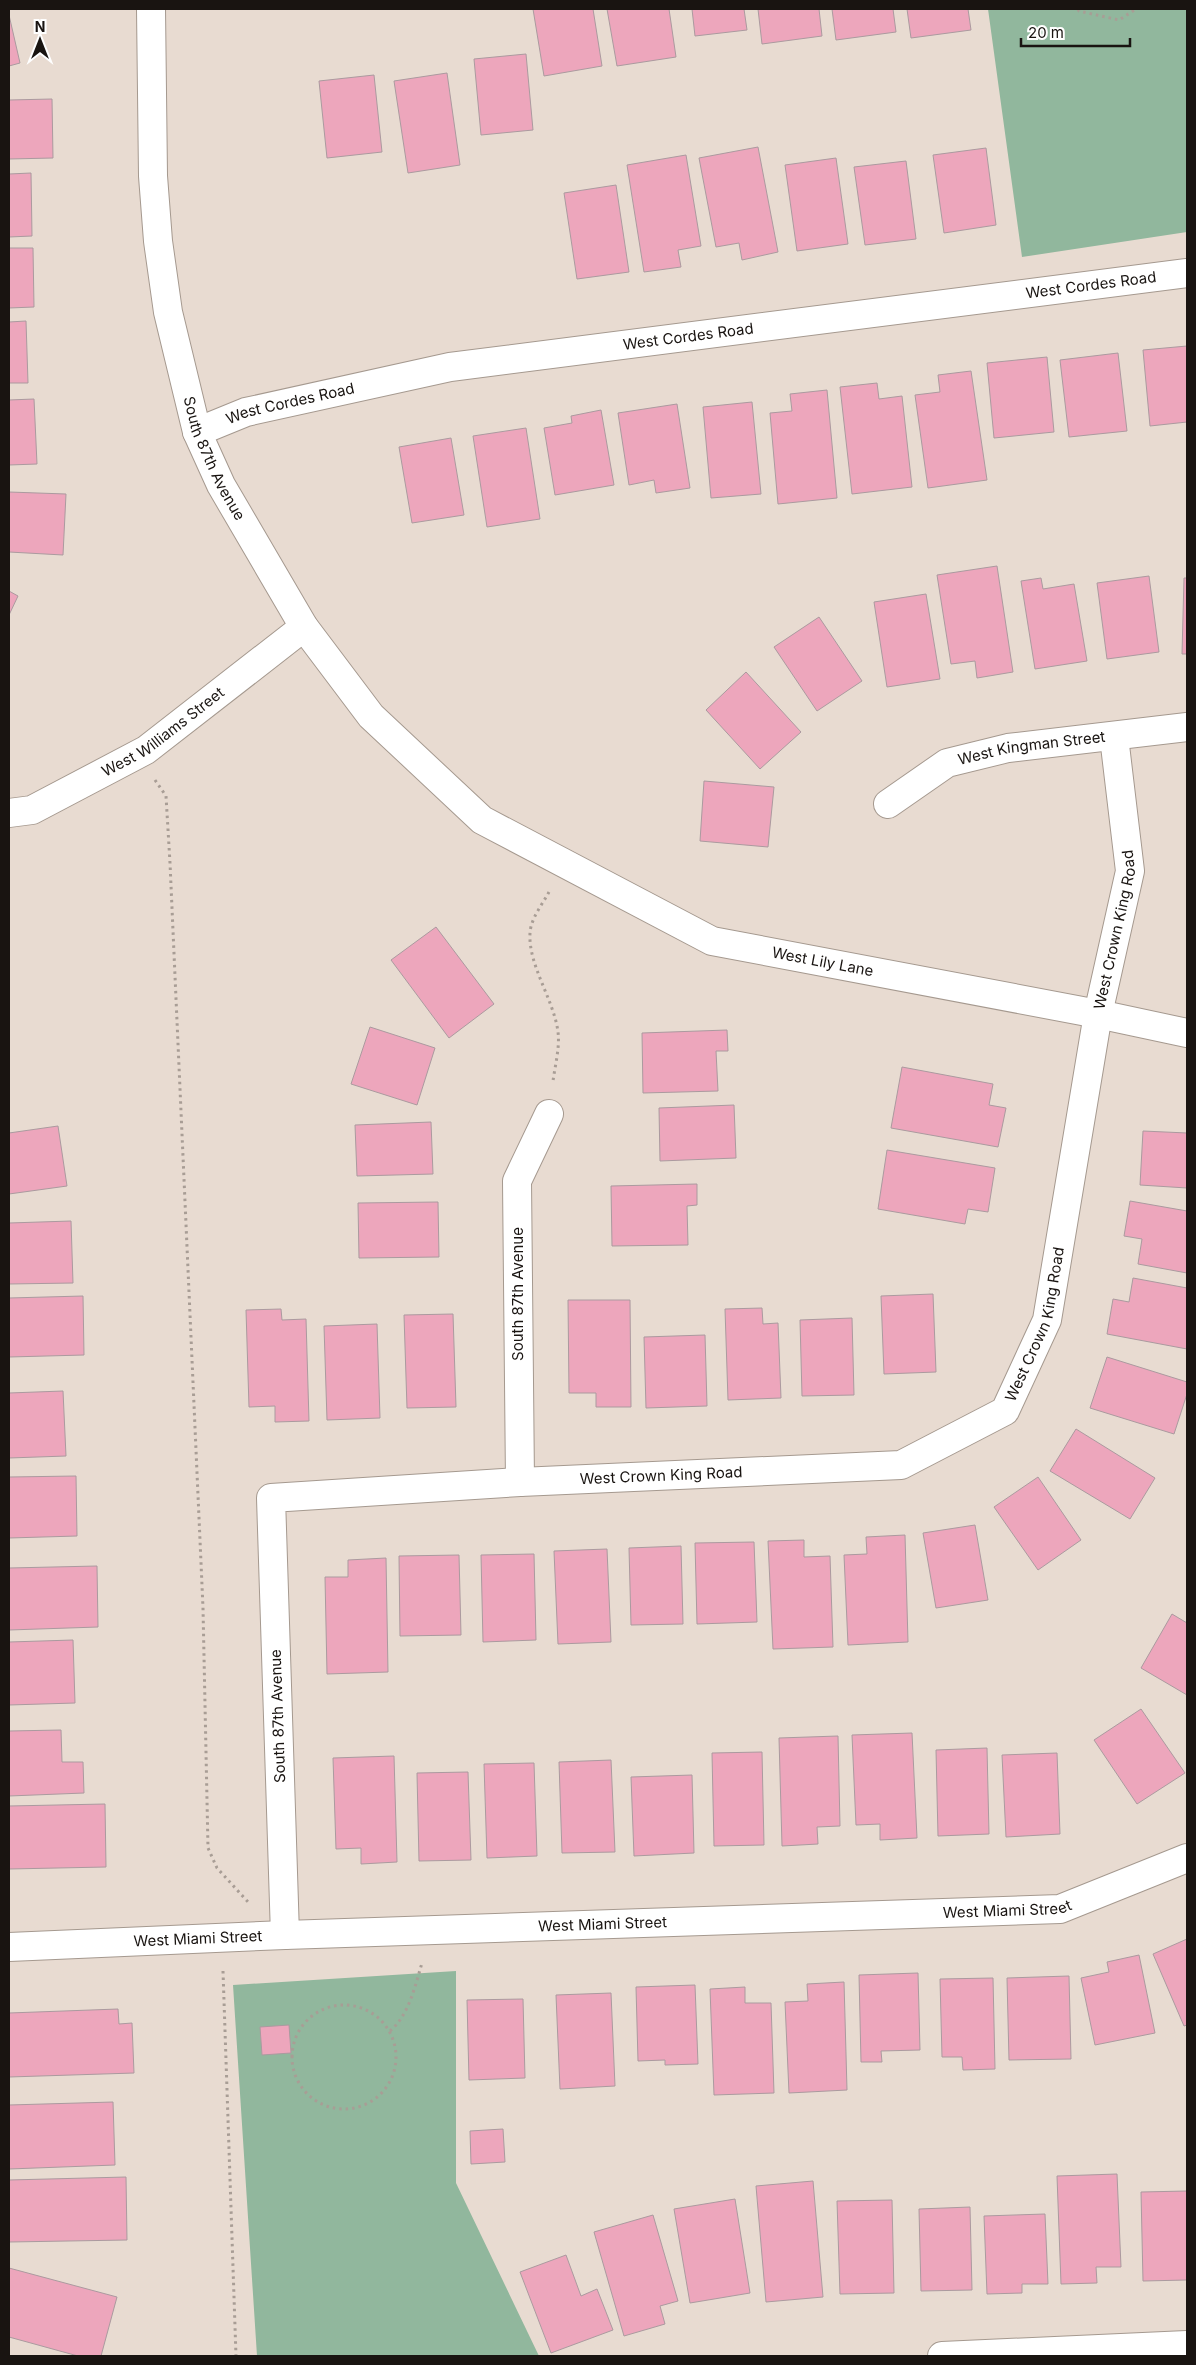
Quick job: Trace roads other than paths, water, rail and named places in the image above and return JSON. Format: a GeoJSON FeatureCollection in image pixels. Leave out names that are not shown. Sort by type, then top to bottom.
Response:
{"type":"FeatureCollection","features":[{"type":"Feature","properties":{"kind":"street","name":"South 87th Avenue"},"geometry":{"type":"LineString","coordinates":[[151,9],[153,176],[158,241],[168,312],[197,432],[221,485],[304,627],[371,716],[482,820]]}},
{"type":"Feature","properties":{"kind":"street","name":"West Cordes Road"},"geometry":{"type":"LineString","coordinates":[[197,432],[246,412],[450,367],[1187,273]]}},
{"type":"Feature","properties":{"kind":"street","name":"West Williams Street"},"geometry":{"type":"LineString","coordinates":[[9,813],[32,810],[138,754],[304,627]]}},
{"type":"Feature","properties":{"kind":"street","name":"West Kingman Street"},"geometry":{"type":"LineString","coordinates":[[888,804],[947,764],[1008,748],[1187,727]]}},
{"type":"Feature","properties":{"kind":"street","name":"West Crown King Road"},"geometry":{"type":"LineString","coordinates":[[272,1498],[520,1482],[901,1465],[1005,1411],[1047,1320],[1098,1014],[1130,872],[1114,737]]}},
{"type":"Feature","properties":{"kind":"street","name":"West Lily Lane"},"geometry":{"type":"LineString","coordinates":[[482,820],[712,941],[1098,1014],[1187,1033]]}},
{"type":"Feature","properties":{"kind":"street","name":"South 87th Avenue"},"geometry":{"type":"LineString","coordinates":[[520,1482],[518,1181],[549,1114]]}},
{"type":"Feature","properties":{"kind":"street","name":"South 87th Avenue"},"geometry":{"type":"LineString","coordinates":[[272,1498],[285,1935]]}},
{"type":"Feature","properties":{"kind":"street","name":"West Miami Street"},"geometry":{"type":"LineString","coordinates":[[9,1947],[285,1935],[1060,1909],[1187,1858]]}},
{"type":"Feature","properties":{"kind":"street"},"geometry":{"type":"LineString","coordinates":[[942,2356],[1187,2345]]}}]}
